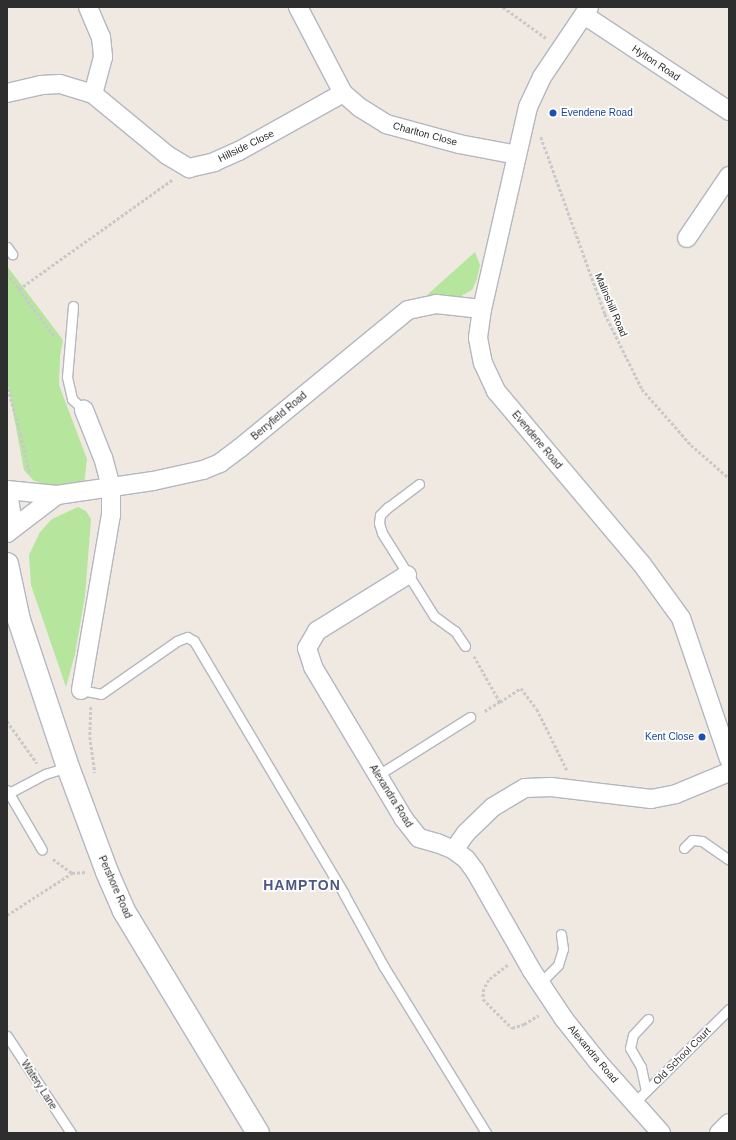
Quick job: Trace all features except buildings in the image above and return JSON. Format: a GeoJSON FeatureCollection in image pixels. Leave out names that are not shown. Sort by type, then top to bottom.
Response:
{"type":"FeatureCollection","features":[{"type":"Feature","properties":{"kind":"main road"},"geometry":{"type":"LineString","coordinates":[[7,498],[10,519],[7,532]]}},
{"type":"Feature","properties":{"kind":"main road","name":"Pershore Road"},"geometry":{"type":"LineString","coordinates":[[7,564],[13,612],[82,805],[107,872],[124,911],[258,1133]]}},
{"type":"Feature","properties":{"kind":"street"},"geometry":{"type":"LineString","coordinates":[[88,7],[101,37],[103,57],[94,94]]}},
{"type":"Feature","properties":{"kind":"street","name":"Charlton Close"},"geometry":{"type":"LineString","coordinates":[[298,7],[343,92],[359,108],[386,124],[459,144],[517,155]]}},
{"type":"Feature","properties":{"kind":"street","name":"Evendene Road"},"geometry":{"type":"LineString","coordinates":[[587,11],[542,77],[528,107],[482,309],[478,338],[483,363],[496,391],[641,563],[681,618],[729,759]]}},
{"type":"Feature","properties":{"kind":"street","name":"Hylton Road"},"geometry":{"type":"LineString","coordinates":[[587,11],[729,111]]}},
{"type":"Feature","properties":{"kind":"street"},"geometry":{"type":"LineString","coordinates":[[7,93],[41,85],[60,84],[94,94],[167,156],[189,168]]}},
{"type":"Feature","properties":{"kind":"street","name":"Hillside Close"},"geometry":{"type":"LineString","coordinates":[[189,168],[214,162],[239,151],[343,92]]}},
{"type":"Feature","properties":{"kind":"street"},"geometry":{"type":"LineString","coordinates":[[687,238],[729,176]]}},
{"type":"Feature","properties":{"kind":"street","name":"Berryfield Road"},"geometry":{"type":"LineString","coordinates":[[7,490],[57,495],[153,481],[203,470],[220,463],[240,448],[408,310],[436,304],[482,309]]}},
{"type":"Feature","properties":{"kind":"street"},"geometry":{"type":"LineString","coordinates":[[84,410],[103,458],[111,487],[111,515],[86,691]]}},
{"type":"Feature","properties":{"kind":"street","name":"Berryfield Road"},"geometry":{"type":"LineString","coordinates":[[7,532],[57,495]]}},
{"type":"Feature","properties":{"kind":"street","name":"Alexandra Road"},"geometry":{"type":"LineString","coordinates":[[408,575],[317,631],[307,648],[313,668],[404,819],[418,838],[437,842],[454,850],[466,859],[522,954],[555,1005],[583,1044],[640,1097],[661,1133]]}},
{"type":"Feature","properties":{"kind":"street"},"geometry":{"type":"LineString","coordinates":[[454,850],[466,832],[493,808],[525,788],[551,787],[651,799],[676,794],[729,772]]}},
{"type":"Feature","properties":{"kind":"street"},"geometry":{"type":"LineString","coordinates":[[719,1133],[729,1123]]}},
{"type":"Feature","properties":{"kind":"lane"},"geometry":{"type":"LineString","coordinates":[[73,306],[67,357],[67,377],[72,399],[84,410]]}},
{"type":"Feature","properties":{"kind":"lane"},"geometry":{"type":"LineString","coordinates":[[419,484],[388,507],[380,515],[379,523],[382,533],[434,616],[455,631],[465,646]]}},
{"type":"Feature","properties":{"kind":"lane"},"geometry":{"type":"LineString","coordinates":[[86,691],[101,694],[177,641],[187,637],[194,641],[344,894],[384,967],[486,1133]]}},
{"type":"Feature","properties":{"kind":"lane"},"geometry":{"type":"LineString","coordinates":[[378,775],[470,717]]}},
{"type":"Feature","properties":{"kind":"lane"},"geometry":{"type":"LineString","coordinates":[[42,850],[8,791],[45,774],[68,767]]}},
{"type":"Feature","properties":{"kind":"lane"},"geometry":{"type":"LineString","coordinates":[[684,848],[692,840],[702,841],[729,860]]}},
{"type":"Feature","properties":{"kind":"lane"},"geometry":{"type":"LineString","coordinates":[[540,983],[558,965],[563,949],[561,934]]}},
{"type":"Feature","properties":{"kind":"lane","name":"Old School Court"},"geometry":{"type":"LineString","coordinates":[[640,1097],[729,1009]]}},
{"type":"Feature","properties":{"kind":"lane"},"geometry":{"type":"LineString","coordinates":[[640,1097],[641,1067],[630,1048],[633,1035],[648,1019]]}},
{"type":"Feature","properties":{"kind":"lane","name":"Watery Lane"},"geometry":{"type":"LineString","coordinates":[[7,1036],[71,1133]]}},
{"type":"Feature","properties":{"kind":"path"},"geometry":{"type":"LineString","coordinates":[[503,7],[561,49]]}},
{"type":"Feature","properties":{"kind":"path","name":"Malinshill Road"},"geometry":{"type":"LineString","coordinates":[[528,107],[554,171],[605,314],[642,389],[692,445],[729,478]]}},
{"type":"Feature","properties":{"kind":"path"},"geometry":{"type":"LineString","coordinates":[[19,289],[189,168]]}},
{"type":"Feature","properties":{"kind":"path"},"geometry":{"type":"LineString","coordinates":[[7,273],[58,341],[67,357]]}},
{"type":"Feature","properties":{"kind":"path"},"geometry":{"type":"LineString","coordinates":[[7,384],[22,435],[33,493]]}},
{"type":"Feature","properties":{"kind":"path"},"geometry":{"type":"LineString","coordinates":[[465,646],[472,652],[500,702]]}},
{"type":"Feature","properties":{"kind":"path"},"geometry":{"type":"LineString","coordinates":[[470,717],[481,714],[521,688],[537,709],[577,790]]}},
{"type":"Feature","properties":{"kind":"path"},"geometry":{"type":"LineString","coordinates":[[82,805],[96,786],[86,691]]}},
{"type":"Feature","properties":{"kind":"path"},"geometry":{"type":"LineString","coordinates":[[7,721],[45,774]]}},
{"type":"Feature","properties":{"kind":"path"},"geometry":{"type":"LineString","coordinates":[[42,850],[72,873]]}},
{"type":"Feature","properties":{"kind":"path"},"geometry":{"type":"LineString","coordinates":[[7,915],[72,873],[107,872]]}},
{"type":"Feature","properties":{"kind":"path"},"geometry":{"type":"LineString","coordinates":[[522,954],[489,980],[484,989],[483,998],[512,1028],[524,1024],[555,1005]]}},
{"type":"Feature","properties":{"kind":"green space"},"geometry":{"type":"Polygon","coordinates":[[[475,252],[480,265],[477,279],[472,290],[461,296],[442,297],[427,295],[475,252]]]}},
{"type":"Feature","properties":{"kind":"green space"},"geometry":{"type":"Polygon","coordinates":[[[7,266],[63,340],[60,356],[59,385],[87,459],[84,485],[52,488],[33,480],[24,470],[7,380],[7,266]]]}},
{"type":"Feature","properties":{"kind":"green space"},"geometry":{"type":"Polygon","coordinates":[[[78,507],[86,511],[91,519],[85,596],[75,654],[66,687],[31,585],[29,555],[40,532],[52,519],[78,507]]]}},
{"type":"Feature","properties":{"kind":"place","name":"Evendene Road"},"geometry":{"type":"Point","coordinates":[553,113]}},
{"type":"Feature","properties":{"kind":"place","name":"Kent Close"},"geometry":{"type":"Point","coordinates":[702,737]}},
{"type":"Feature","properties":{"kind":"district","name":"HAMPTON"},"geometry":{"type":"Point","coordinates":[302,885]}}]}
